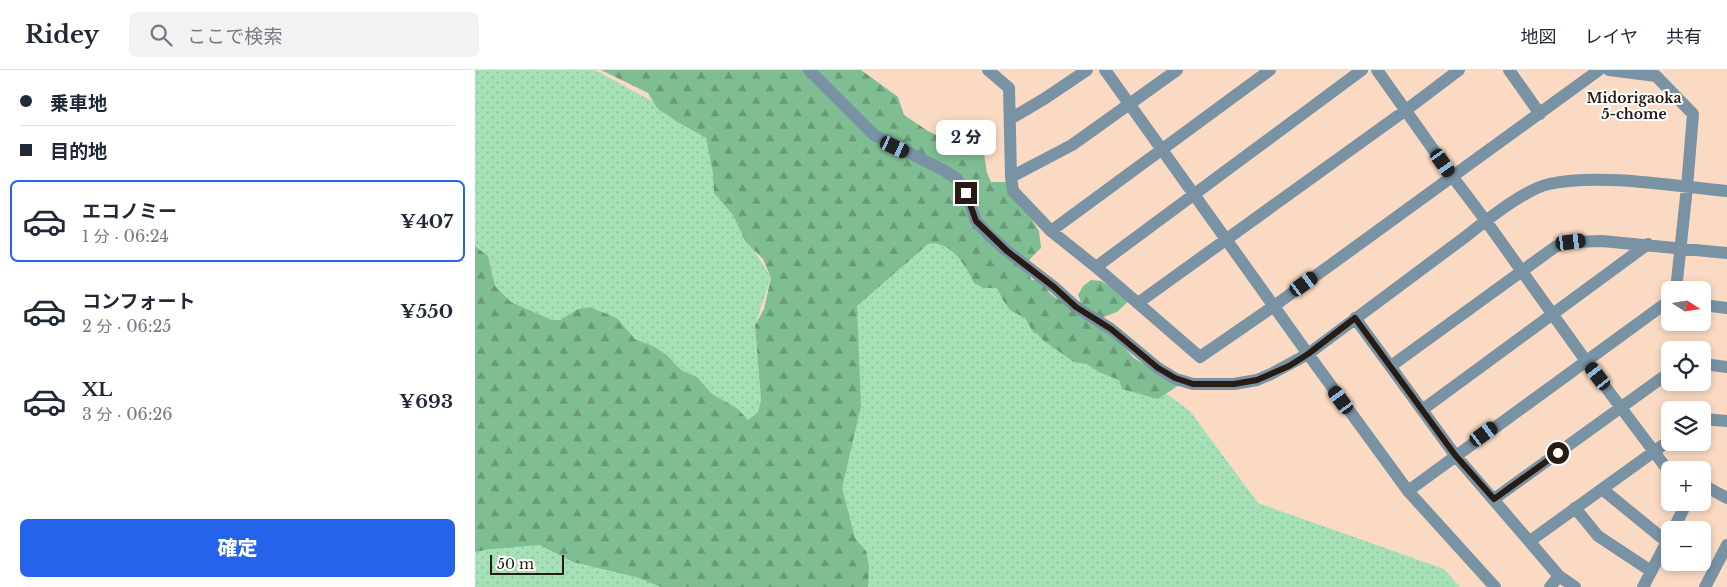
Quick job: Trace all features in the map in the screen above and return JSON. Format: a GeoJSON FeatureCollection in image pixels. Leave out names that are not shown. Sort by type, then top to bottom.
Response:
{"type":"FeatureCollection","features":[{"type":"Feature","properties":{"kind":"street"},"geometry":{"type":"LineString","coordinates":[[809,70],[874,135],[957,179],[966,193],[976,221],[1007,251],[1054,287],[1076,307],[1111,329],[1158,368],[1175,378],[1193,384],[1234,384],[1257,380],[1289,366],[1308,354],[1486,221],[1521,197],[1548,184],[1610,180],[1727,191]]}},
{"type":"Feature","properties":{"kind":"street"},"geometry":{"type":"LineString","coordinates":[[1009,119],[1044,99],[1087,70]]}},
{"type":"Feature","properties":{"kind":"street"},"geometry":{"type":"LineString","coordinates":[[1105,70],[1408,491],[1495,587]]}},
{"type":"Feature","properties":{"kind":"street"},"geometry":{"type":"LineString","coordinates":[[1011,177],[1072,145],[1177,70]]}},
{"type":"Feature","properties":{"kind":"street"},"geometry":{"type":"LineString","coordinates":[[1051,230],[1270,70]]}},
{"type":"Feature","properties":{"kind":"street"},"geometry":{"type":"LineString","coordinates":[[1096,267],[1362,70]]}},
{"type":"Feature","properties":{"kind":"street"},"geometry":{"type":"LineString","coordinates":[[1377,70],[1586,361],[1661,461]]}},
{"type":"Feature","properties":{"kind":"street"},"geometry":{"type":"LineString","coordinates":[[1139,303],[1459,70]]}},
{"type":"Feature","properties":{"kind":"street"},"geometry":{"type":"LineString","coordinates":[[1509,70],[1540,114]]}},
{"type":"Feature","properties":{"kind":"street"},"geometry":{"type":"LineString","coordinates":[[990,71],[1009,88],[1013,191],[1051,230],[1139,303],[1200,357],[1274,306],[1599,70]]}},
{"type":"Feature","properties":{"kind":"street"},"geometry":{"type":"LineString","coordinates":[[1609,70],[1656,76],[1693,114],[1677,281]]}},
{"type":"Feature","properties":{"kind":"street"},"geometry":{"type":"LineString","coordinates":[[1391,366],[1555,247],[1571,242],[1603,241],[1681,247],[1727,253]]}},
{"type":"Feature","properties":{"kind":"street"},"geometry":{"type":"LineString","coordinates":[[1423,410],[1648,244]]}},
{"type":"Feature","properties":{"kind":"street"},"geometry":{"type":"LineString","coordinates":[[1711,306],[1727,308]]}},
{"type":"Feature","properties":{"kind":"street"},"geometry":{"type":"LineString","coordinates":[[1408,491],[1455,455],[1661,308]]}},
{"type":"Feature","properties":{"kind":"street"},"geometry":{"type":"LineString","coordinates":[[1355,318],[1455,455],[1559,576],[1575,587]]}},
{"type":"Feature","properties":{"kind":"street"},"geometry":{"type":"LineString","coordinates":[[1711,365],[1727,366]]}},
{"type":"Feature","properties":{"kind":"street"},"geometry":{"type":"LineString","coordinates":[[1494,499],[1661,379]]}},
{"type":"Feature","properties":{"kind":"street"},"geometry":{"type":"LineString","coordinates":[[1711,420],[1727,421]]}},
{"type":"Feature","properties":{"kind":"street"},"geometry":{"type":"LineString","coordinates":[[1530,541],[1661,446]]}},
{"type":"Feature","properties":{"kind":"street"},"geometry":{"type":"LineString","coordinates":[[1602,489],[1661,534]]}},
{"type":"Feature","properties":{"kind":"street"},"geometry":{"type":"LineString","coordinates":[[1711,489],[1727,498]]}},
{"type":"Feature","properties":{"kind":"street"},"geometry":{"type":"LineString","coordinates":[[1575,508],[1598,536],[1651,571]]}},
{"type":"Feature","properties":{"kind":"street"},"geometry":{"type":"LineString","coordinates":[[1705,587],[1727,545]]}},
{"type":"Feature","properties":{"kind":"street"},"geometry":{"type":"LineString","coordinates":[[1643,587],[1661,552]]}},
{"type":"Feature","properties":{"kind":"street"},"geometry":{"type":"LineString","coordinates":[[1550,587],[1559,576]]}},
{"type":"Feature","properties":{"kind":"green space"},"geometry":{"type":"Polygon","coordinates":[[[475,70],[595,70],[650,100],[706,138],[733,215],[771,278],[755,325],[761,400],[758,412],[748,420],[737,408],[712,394],[697,377],[681,370],[667,355],[653,346],[635,339],[617,318],[590,307],[578,309],[560,320],[552,320],[511,302],[495,286],[488,256],[475,246],[475,70]]]}},
{"type":"Feature","properties":{"kind":"green space"},"geometry":{"type":"Polygon","coordinates":[[[601,70],[861,70],[898,97],[904,115],[928,131],[947,140],[959,133],[972,131],[982,140],[987,173],[991,182],[1008,182],[1039,231],[1041,248],[1030,259],[1025,270],[1032,280],[1040,279],[1051,294],[1060,300],[1081,302],[1078,295],[1083,286],[1091,280],[1101,281],[1131,299],[1117,312],[1099,321],[1134,358],[1179,385],[1158,399],[1122,389],[1119,380],[1099,372],[1087,364],[1074,362],[1044,341],[1033,332],[1025,318],[1010,310],[997,288],[984,288],[974,283],[967,269],[951,250],[944,246],[928,244],[857,306],[861,406],[842,488],[855,538],[866,551],[869,566],[868,587],[661,587],[636,577],[573,562],[540,545],[475,552],[475,246],[488,256],[495,286],[511,302],[552,320],[560,320],[578,309],[590,307],[617,318],[635,339],[653,346],[667,355],[681,370],[697,377],[712,394],[737,408],[748,420],[758,412],[761,400],[755,325],[764,309],[771,278],[763,259],[746,242],[733,215],[714,193],[713,173],[706,138],[657,108],[648,93],[601,70]]]}},
{"type":"Feature","properties":{"kind":"green space"},"geometry":{"type":"Polygon","coordinates":[[[931,219],[1190,411],[1258,503],[1444,569],[1460,587],[860,587],[824,504],[846,296],[931,219]]]}},
{"type":"Feature","properties":{"kind":"green space"},"geometry":{"type":"Polygon","coordinates":[[[475,544],[560,545],[682,587],[475,587],[475,544]]]}},
{"type":"Feature","properties":{"kind":"district","name":"Midorigaoka 5-chome"},"geometry":{"type":"Point","coordinates":[1634,106]}},
{"type":"Feature","properties":{"kind":"route"},"geometry":{"type":"LineString","coordinates":[[966,193],[976,221],[1007,251],[1054,287],[1076,307],[1111,329],[1143,357],[1175,378],[1193,384],[1212,385],[1257,380],[1289,366],[1308,354],[1355,318],[1455,455],[1494,499],[1558,453]]}}]}
